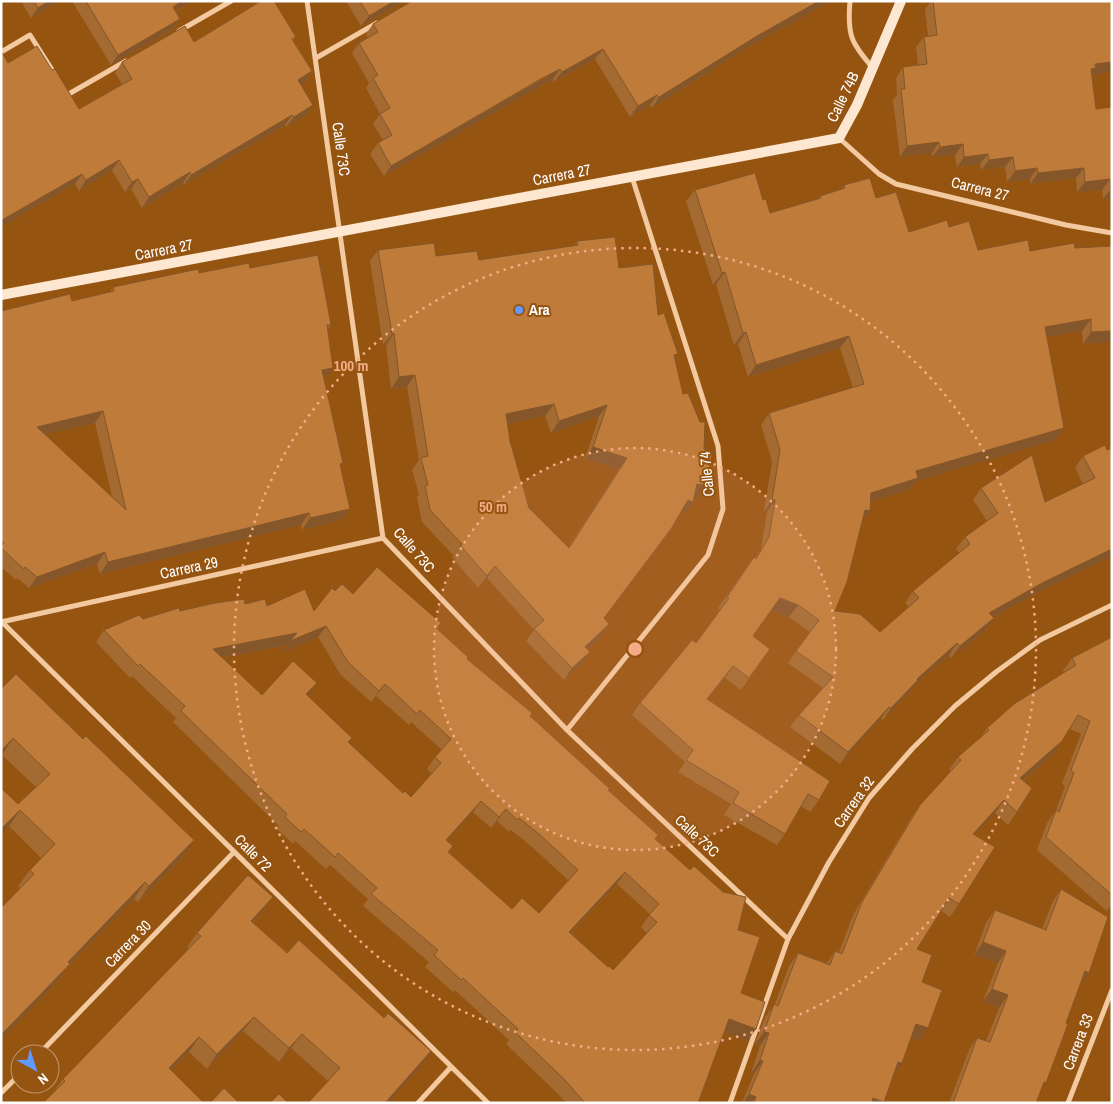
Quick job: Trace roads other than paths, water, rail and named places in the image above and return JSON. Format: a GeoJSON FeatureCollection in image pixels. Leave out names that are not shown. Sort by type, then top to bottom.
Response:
{"type":"FeatureCollection","features":[{"type":"Feature","properties":{"kind":"street"},"geometry":{"type":"LineString","coordinates":[[173,34],[230,1]]}},
{"type":"Feature","properties":{"kind":"street","name":"Calle 73C"},"geometry":{"type":"LineString","coordinates":[[308,1],[383,538],[567,730],[788,939]]}},
{"type":"Feature","properties":{"kind":"street","name":"Calle 74B"},"geometry":{"type":"LineString","coordinates":[[850,1],[850,35],[858,51],[873,68]]}},
{"type":"Feature","properties":{"kind":"street","name":"Calle 74B"},"geometry":{"type":"LineString","coordinates":[[839,138],[857,105],[901,1]]}},
{"type":"Feature","properties":{"kind":"street"},"geometry":{"type":"LineString","coordinates":[[316,58],[381,20]]}},
{"type":"Feature","properties":{"kind":"street"},"geometry":{"type":"LineString","coordinates":[[1,52],[30,35],[58,80]]}},
{"type":"Feature","properties":{"kind":"street"},"geometry":{"type":"LineString","coordinates":[[63,87],[67,95],[132,58]]}},
{"type":"Feature","properties":{"kind":"street","name":"Carrera 27"},"geometry":{"type":"LineString","coordinates":[[1,295],[839,138],[879,174],[896,184],[1066,225],[1112,233]]}},
{"type":"Feature","properties":{"kind":"street","name":"Calle 74"},"geometry":{"type":"LineString","coordinates":[[567,730],[708,555],[723,509],[718,446],[632,177]]}},
{"type":"Feature","properties":{"kind":"street","name":"Carrera 29"},"geometry":{"type":"LineString","coordinates":[[1,621],[383,538]]}},
{"type":"Feature","properties":{"kind":"street","name":"Carrera 32"},"geometry":{"type":"LineString","coordinates":[[730,1103],[788,939],[829,862],[869,798],[912,748],[955,706],[1003,667],[1040,640],[1112,605]]}},
{"type":"Feature","properties":{"kind":"street","name":"Calle 72"},"geometry":{"type":"LineString","coordinates":[[1,621],[488,1103]]}},
{"type":"Feature","properties":{"kind":"street","name":"Carrera 30"},"geometry":{"type":"LineString","coordinates":[[49,1044],[234,852]]}},
{"type":"Feature","properties":{"kind":"street","name":"Carrera 33"},"geometry":{"type":"LineString","coordinates":[[1068,1103],[1112,990]]}},
{"type":"Feature","properties":{"kind":"street"},"geometry":{"type":"LineString","coordinates":[[418,1103],[451,1068]]}},
{"type":"Feature","properties":{"kind":"street"},"geometry":{"type":"LineString","coordinates":[[1,1094],[10,1085]]}},
{"type":"Feature","properties":{"kind":"place","name":"Ara"},"geometry":{"type":"Point","coordinates":[519,310]}}]}
